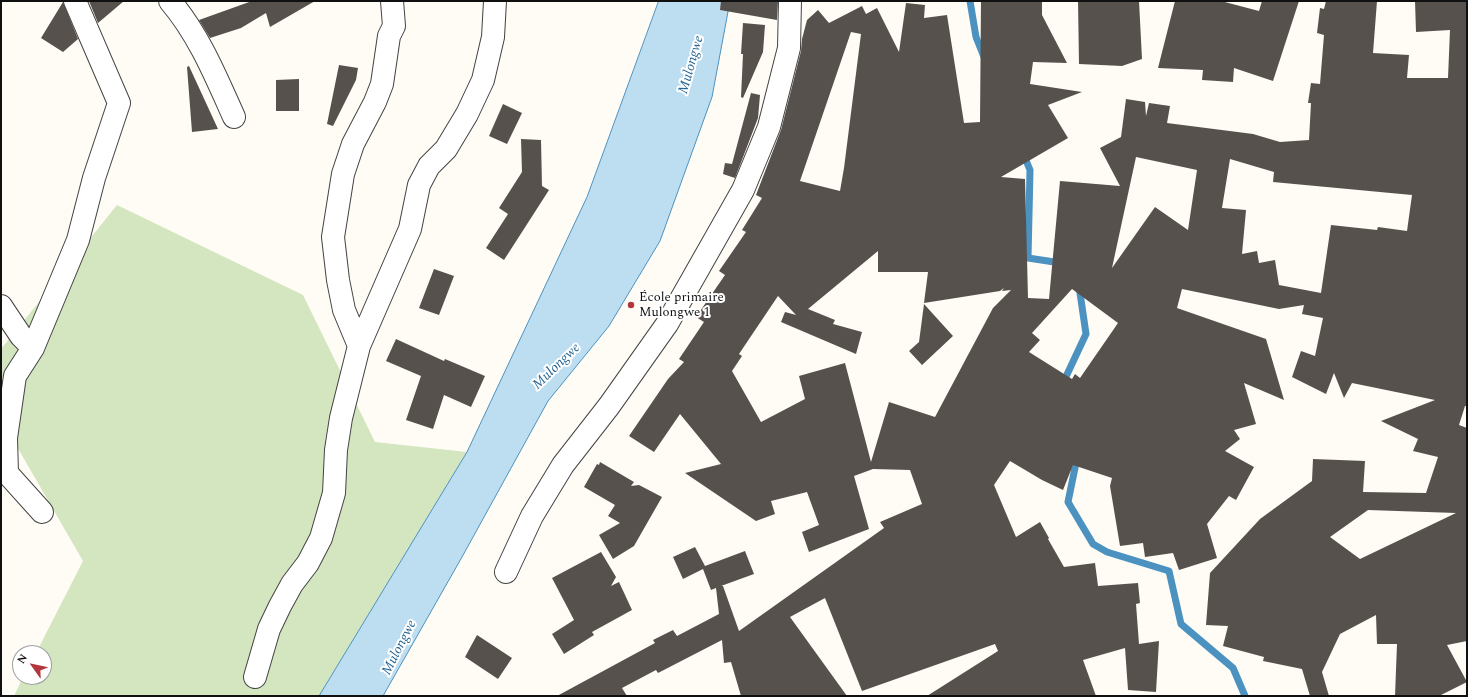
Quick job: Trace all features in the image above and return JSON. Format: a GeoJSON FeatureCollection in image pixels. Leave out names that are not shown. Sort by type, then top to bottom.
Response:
{"type":"FeatureCollection","features":[{"type":"Feature","properties":{"kind":"street"},"geometry":{"type":"LineString","coordinates":[[42,512],[7,472],[6,438],[15,376],[33,348],[78,240],[94,178],[119,103],[75,1]]}},
{"type":"Feature","properties":{"kind":"street"},"geometry":{"type":"LineString","coordinates":[[170,1],[178,10],[206,55],[234,117]]}},
{"type":"Feature","properties":{"kind":"street"},"geometry":{"type":"LineString","coordinates":[[359,346],[344,310],[332,237],[342,174],[353,144],[375,102],[382,84],[389,36],[394,26],[392,1]]}},
{"type":"Feature","properties":{"kind":"street"},"geometry":{"type":"LineString","coordinates":[[255,678],[269,629],[277,611],[292,584],[308,563],[321,538],[334,493],[336,450],[341,418],[359,346],[410,229],[419,185],[429,166],[446,149],[467,114],[483,80],[493,37],[495,1]]}},
{"type":"Feature","properties":{"kind":"street"},"geometry":{"type":"LineString","coordinates":[[506,572],[532,516],[563,465],[609,406],[667,324],[743,190],[769,127],[789,48],[790,1]]}},
{"type":"Feature","properties":{"kind":"street"},"geometry":{"type":"LineString","coordinates":[[1,306],[22,336],[33,348]]}},
{"type":"Feature","properties":{"kind":"green space"},"geometry":{"type":"Polygon","coordinates":[[[117,205],[303,295],[375,442],[467,452],[319,696],[14,696],[19,685],[52,685],[52,645],[40,645],[83,561],[1,419],[1,349],[117,205]]]}},
{"type":"Feature","properties":{"kind":"water","name":"Mulongwe"},"geometry":{"type":"Polygon","coordinates":[[[659,1],[730,1],[712,97],[660,241],[609,326],[548,401],[383,696],[319,696],[467,452],[587,197],[659,1]]]}},
{"type":"Feature","properties":{"kind":"building"},"geometry":{"type":"Polygon","coordinates":[[[89,1],[124,1],[98,23],[89,1]]]}},
{"type":"Feature","properties":{"kind":"building"},"geometry":{"type":"Polygon","coordinates":[[[252,1],[315,1],[270,27],[266,13],[241,28],[210,38],[199,20],[252,1]]]}},
{"type":"Feature","properties":{"kind":"building"},"geometry":{"type":"Polygon","coordinates":[[[721,1],[778,1],[777,20],[720,10],[721,1]]]}},
{"type":"Feature","properties":{"kind":"building"},"geometry":{"type":"Polygon","coordinates":[[[981,1],[1042,1],[1042,15],[1067,63],[1033,62],[1030,84],[1082,92],[1048,105],[1068,138],[1001,177],[1025,179],[1028,298],[1049,299],[1060,181],[1120,186],[1100,148],[1121,137],[1126,99],[1145,102],[1146,116],[1149,103],[1170,106],[1167,123],[1253,134],[1280,142],[1309,140],[1311,103],[1308,103],[1311,83],[1320,84],[1324,35],[1317,33],[1320,8],[1324,9],[1326,1],[1377,1],[1373,53],[1409,55],[1407,78],[1448,78],[1450,30],[1416,32],[1415,1],[1467,1],[1467,406],[1465,406],[1459,425],[1467,428],[1467,641],[1447,645],[1467,682],[1439,696],[1395,696],[1397,644],[1377,644],[1376,615],[1340,634],[1322,672],[1329,696],[1310,696],[1302,669],[1263,661],[1264,657],[1223,646],[1228,626],[1206,625],[1210,573],[1260,519],[1312,481],[1313,459],[1365,461],[1363,492],[1426,493],[1438,457],[1413,451],[1418,439],[1381,421],[1435,400],[1352,383],[1344,398],[1334,373],[1326,394],[1292,377],[1301,351],[1315,356],[1323,318],[1302,314],[1304,305],[1279,309],[1182,289],[1177,308],[1266,339],[1284,400],[1244,383],[1256,424],[1234,430],[1240,439],[1225,451],[1254,467],[1236,500],[1229,496],[1207,524],[1217,558],[1179,570],[1173,553],[1145,557],[1143,543],[1120,546],[1110,486],[1112,478],[1073,465],[1063,490],[1042,480],[1010,461],[994,485],[1016,537],[1040,522],[1064,567],[1095,563],[1098,586],[1138,583],[1140,603],[1136,604],[1139,644],[1159,641],[1156,692],[1128,690],[1125,648],[1083,660],[1096,696],[927,696],[998,651],[995,644],[862,691],[825,598],[790,617],[847,696],[741,696],[731,662],[724,663],[722,640],[658,673],[656,670],[622,688],[627,696],[557,696],[655,643],[653,640],[673,630],[677,636],[719,614],[716,588],[711,590],[703,569],[683,579],[673,557],[695,547],[705,566],[745,551],[754,574],[721,586],[723,586],[739,631],[884,528],[880,522],[922,504],[910,470],[873,469],[854,476],[869,529],[809,552],[802,532],[819,525],[807,492],[771,501],[775,514],[756,521],[685,473],[721,464],[680,414],[654,452],[629,436],[668,379],[684,362],[679,359],[704,322],[696,317],[725,275],[719,271],[746,232],[742,230],[762,198],[756,195],[781,130],[801,51],[802,39],[807,20],[818,10],[829,23],[862,6],[866,14],[877,8],[899,52],[906,3],[925,5],[924,18],[947,15],[964,123],[980,122],[981,1]],[[851,32],[800,181],[840,191],[861,34],[851,32]],[[1136,157],[1112,268],[1155,207],[1188,230],[1197,170],[1136,157]],[[1230,159],[1222,208],[1246,210],[1242,254],[1257,251],[1259,263],[1275,260],[1279,285],[1321,293],[1331,225],[1377,230],[1378,227],[1407,231],[1412,195],[1273,182],[1274,172],[1230,159]],[[878,251],[808,309],[835,320],[833,324],[862,332],[856,354],[781,322],[785,312],[796,315],[778,296],[739,354],[742,356],[732,371],[761,422],[805,399],[799,376],[845,363],[871,462],[889,402],[935,417],[993,308],[1011,290],[1002,291],[1004,288],[1000,291],[924,303],[928,272],[878,272],[878,251]],[[1072,289],[1032,333],[1040,340],[1029,352],[1072,379],[1075,374],[1080,378],[1118,323],[1072,289]],[[1368,510],[1330,537],[1360,559],[1456,513],[1368,510]]]}},
{"type":"Feature","properties":{"kind":"building"},"geometry":{"type":"Polygon","coordinates":[[[1078,1],[1139,1],[1142,59],[1122,66],[1079,64],[1078,1]]]}},
{"type":"Feature","properties":{"kind":"building"},"geometry":{"type":"Polygon","coordinates":[[[1175,1],[1221,1],[1259,11],[1262,1],[1299,1],[1273,81],[1234,68],[1233,82],[1202,80],[1203,70],[1158,68],[1175,1]]]}},
{"type":"Feature","properties":{"kind":"building"},"geometry":{"type":"Polygon","coordinates":[[[63,2],[78,39],[63,52],[41,38],[63,2]]]}},
{"type":"Feature","properties":{"kind":"building"},"geometry":{"type":"Polygon","coordinates":[[[743,23],[765,25],[763,52],[743,98],[741,97],[743,54],[741,54],[743,23]]]}},
{"type":"Feature","properties":{"kind":"building"},"geometry":{"type":"Polygon","coordinates":[[[339,65],[358,68],[356,80],[333,126],[327,124],[339,65]]]}},
{"type":"Feature","properties":{"kind":"building"},"geometry":{"type":"Polygon","coordinates":[[[189,66],[218,129],[192,132],[187,67],[189,66]]]}},
{"type":"Feature","properties":{"kind":"building"},"geometry":{"type":"Polygon","coordinates":[[[299,79],[299,111],[276,111],[276,80],[299,79]]]}},
{"type":"Feature","properties":{"kind":"building"},"geometry":{"type":"Polygon","coordinates":[[[751,93],[760,95],[758,118],[735,178],[723,174],[725,163],[732,164],[751,93]]]}},
{"type":"Feature","properties":{"kind":"building"},"geometry":{"type":"Polygon","coordinates":[[[503,104],[522,113],[507,144],[489,136],[503,104]]]}},
{"type":"Feature","properties":{"kind":"building"},"geometry":{"type":"Polygon","coordinates":[[[521,139],[541,140],[542,186],[549,190],[504,260],[486,248],[508,214],[499,208],[522,172],[521,139]]]}},
{"type":"Feature","properties":{"kind":"building"},"geometry":{"type":"Polygon","coordinates":[[[434,269],[454,276],[439,315],[419,308],[434,269]]]}},
{"type":"Feature","properties":{"kind":"building"},"geometry":{"type":"Polygon","coordinates":[[[924,304],[953,336],[922,365],[909,351],[919,342],[924,304]]]}},
{"type":"Feature","properties":{"kind":"building"},"geometry":{"type":"Polygon","coordinates":[[[396,339],[444,361],[445,359],[485,376],[471,407],[444,395],[433,429],[406,420],[421,376],[386,361],[396,339]]]}},
{"type":"Feature","properties":{"kind":"building"},"geometry":{"type":"Polygon","coordinates":[[[600,462],[634,482],[631,486],[639,485],[662,497],[634,546],[613,559],[599,535],[620,523],[608,516],[615,505],[584,487],[597,464],[599,465],[600,462]]]}},
{"type":"Feature","properties":{"kind":"building"},"geometry":{"type":"Polygon","coordinates":[[[601,552],[616,577],[611,586],[619,582],[632,610],[592,632],[594,635],[564,654],[552,634],[574,620],[552,578],[601,552]]]}},
{"type":"Feature","properties":{"kind":"building"},"geometry":{"type":"Polygon","coordinates":[[[477,635],[512,658],[498,679],[465,657],[477,635]]]}},
{"type":"Feature","properties":{"kind":"waterway"},"geometry":{"type":"LineString","coordinates":[[970,1],[976,37],[984,57]]}},
{"type":"Feature","properties":{"kind":"waterway"},"geometry":{"type":"LineString","coordinates":[[1023,153],[1030,170],[1028,258],[1061,263]]}},
{"type":"Feature","properties":{"kind":"waterway"},"geometry":{"type":"LineString","coordinates":[[1064,384],[1063,383],[1086,334],[1079,286]]}},
{"type":"Feature","properties":{"kind":"waterway"},"geometry":{"type":"LineString","coordinates":[[1077,458],[1068,502],[1093,544],[1107,552],[1169,571],[1181,624],[1233,668],[1245,696]]}},
{"type":"Feature","properties":{"kind":"place","name":"École primaire Mulongwe 1"},"geometry":{"type":"Point","coordinates":[631,305]}}]}
